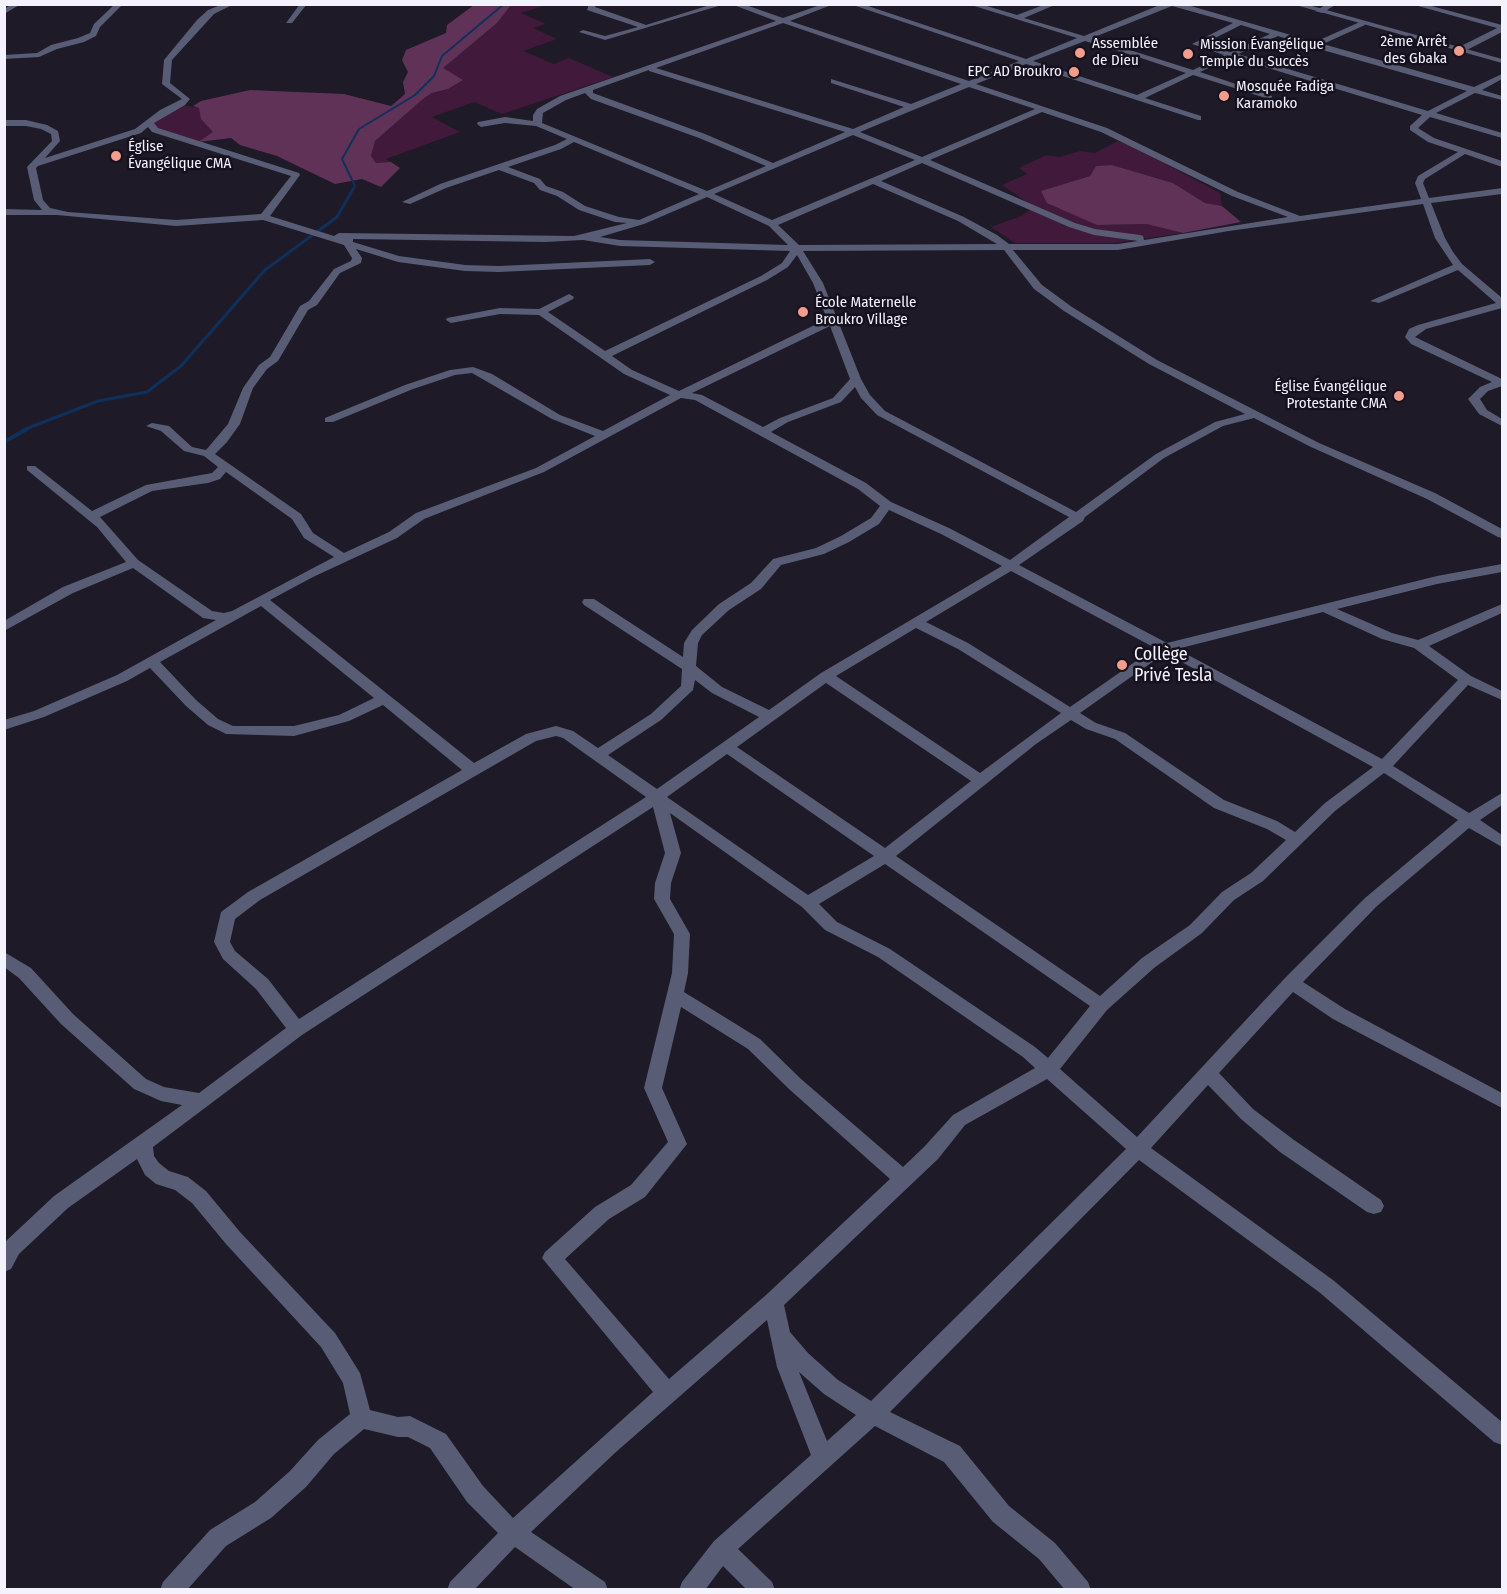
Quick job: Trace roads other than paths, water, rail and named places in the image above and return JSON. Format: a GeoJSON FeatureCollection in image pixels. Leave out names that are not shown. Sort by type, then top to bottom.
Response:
{"type":"FeatureCollection","features":[{"type":"Feature","properties":{"kind":"street"},"geometry":{"type":"LineString","coordinates":[[4,12],[18,4]]}},
{"type":"Feature","properties":{"kind":"street"},"geometry":{"type":"LineString","coordinates":[[4,57],[39,55],[93,34],[97,26],[120,4]]}},
{"type":"Feature","properties":{"kind":"street"},"geometry":{"type":"LineString","coordinates":[[35,164],[104,144],[138,131],[186,99],[170,88],[164,78],[168,60],[173,51],[211,12],[231,4]]}},
{"type":"Feature","properties":{"kind":"street"},"geometry":{"type":"LineString","coordinates":[[289,21],[304,4]]}},
{"type":"Feature","properties":{"kind":"street"},"geometry":{"type":"LineString","coordinates":[[579,4],[592,6],[646,27]]}},
{"type":"Feature","properties":{"kind":"street"},"geometry":{"type":"LineString","coordinates":[[583,32],[605,38],[722,4]]}},
{"type":"Feature","properties":{"kind":"street"},"geometry":{"type":"LineString","coordinates":[[734,4],[1115,135],[1235,194],[1301,219]]}},
{"type":"Feature","properties":{"kind":"street"},"geometry":{"type":"LineString","coordinates":[[538,124],[537,115],[546,106],[831,4]]}},
{"type":"Feature","properties":{"kind":"street"},"geometry":{"type":"LineString","coordinates":[[853,4],[1198,118]]}},
{"type":"Feature","properties":{"kind":"street"},"geometry":{"type":"LineString","coordinates":[[971,4],[1191,71],[1269,98]]}},
{"type":"Feature","properties":{"kind":"street"},"geometry":{"type":"LineString","coordinates":[[1017,18],[1054,4]]}},
{"type":"Feature","properties":{"kind":"street"},"geometry":{"type":"LineString","coordinates":[[582,237],[641,222],[911,107],[1170,4]]}},
{"type":"Feature","properties":{"kind":"street"},"geometry":{"type":"LineString","coordinates":[[1174,4],[1503,98]]}},
{"type":"Feature","properties":{"kind":"street"},"geometry":{"type":"LineString","coordinates":[[1295,4],[1503,62]]}},
{"type":"Feature","properties":{"kind":"street"},"geometry":{"type":"LineString","coordinates":[[1319,11],[1334,4]]}},
{"type":"Feature","properties":{"kind":"street"},"geometry":{"type":"LineString","coordinates":[[1414,4],[1500,27],[1501,30],[1461,50]]}},
{"type":"Feature","properties":{"kind":"street"},"geometry":{"type":"LineString","coordinates":[[1437,10],[1449,4]]}},
{"type":"Feature","properties":{"kind":"street"},"geometry":{"type":"LineString","coordinates":[[1240,23],[1196,42],[1200,46],[1503,136]]}},
{"type":"Feature","properties":{"kind":"street"},"geometry":{"type":"LineString","coordinates":[[1315,45],[1362,23]]}},
{"type":"Feature","properties":{"kind":"street"},"geometry":{"type":"LineString","coordinates":[[1138,98],[1191,71],[1276,34]]}},
{"type":"Feature","properties":{"kind":"street"},"geometry":{"type":"LineString","coordinates":[[652,69],[854,132],[1082,229],[1159,240]]}},
{"type":"Feature","properties":{"kind":"street"},"geometry":{"type":"LineString","coordinates":[[1503,76],[1428,114],[1413,125],[1415,132],[1462,153],[1503,164]]}},
{"type":"Feature","properties":{"kind":"street"},"geometry":{"type":"LineString","coordinates":[[834,81],[911,107]]}},
{"type":"Feature","properties":{"kind":"street"},"geometry":{"type":"LineString","coordinates":[[590,91],[589,94],[594,97],[702,136],[774,166]]}},
{"type":"Feature","properties":{"kind":"street"},"geometry":{"type":"LineString","coordinates":[[772,224],[1042,109]]}},
{"type":"Feature","properties":{"kind":"street"},"geometry":{"type":"LineString","coordinates":[[481,124],[505,120],[538,124],[750,212],[772,224],[797,248],[810,269],[842,340],[856,379],[865,396],[881,413],[1079,518]]}},
{"type":"Feature","properties":{"kind":"street"},"geometry":{"type":"LineString","coordinates":[[4,123],[26,123],[55,132],[56,141],[31,168],[39,200],[47,210],[55,213]]}},
{"type":"Feature","properties":{"kind":"street"},"geometry":{"type":"LineString","coordinates":[[149,123],[155,130],[296,175],[264,217]]}},
{"type":"Feature","properties":{"kind":"street"},"geometry":{"type":"LineString","coordinates":[[407,202],[443,186],[558,147],[573,139]]}},
{"type":"Feature","properties":{"kind":"street"},"geometry":{"type":"LineString","coordinates":[[1462,153],[1419,180],[1440,238],[1458,266],[1503,304]]}},
{"type":"Feature","properties":{"kind":"street"},"geometry":{"type":"LineString","coordinates":[[500,167],[537,181],[543,188],[560,194],[582,208],[618,220],[641,222]]}},
{"type":"Feature","properties":{"kind":"street"},"geometry":{"type":"LineString","coordinates":[[874,181],[979,227],[1007,248],[1014,261],[1038,287],[1068,309],[1153,362],[1315,445],[1431,496],[1503,534]]}},
{"type":"Feature","properties":{"kind":"street"},"geometry":{"type":"LineString","coordinates":[[349,241],[582,237],[620,243],[797,248],[1106,247],[1503,191]]}},
{"type":"Feature","properties":{"kind":"street"},"geometry":{"type":"LineString","coordinates":[[4,212],[55,213],[176,223],[264,217],[349,241],[398,259],[465,268],[499,269],[650,262]]}},
{"type":"Feature","properties":{"kind":"street"},"geometry":{"type":"LineString","coordinates":[[208,454],[223,440],[234,424],[248,388],[263,367],[274,359],[304,308],[313,303],[337,271],[356,263],[357,258],[349,241]]}},
{"type":"Feature","properties":{"kind":"street"},"geometry":{"type":"LineString","coordinates":[[785,265],[797,248]]}},
{"type":"Feature","properties":{"kind":"street"},"geometry":{"type":"LineString","coordinates":[[605,355],[737,293],[785,265],[792,264],[810,269]]}},
{"type":"Feature","properties":{"kind":"street"},"geometry":{"type":"LineString","coordinates":[[1375,301],[1458,266]]}},
{"type":"Feature","properties":{"kind":"street"},"geometry":{"type":"LineString","coordinates":[[451,320],[500,312],[541,312],[569,297]]}},
{"type":"Feature","properties":{"kind":"street"},"geometry":{"type":"LineString","coordinates":[[1502,382],[1414,342],[1410,337],[1413,331],[1422,327],[1503,304]]}},
{"type":"Feature","properties":{"kind":"street"},"geometry":{"type":"LineString","coordinates":[[541,312],[628,372],[679,395],[698,398],[763,432],[862,486],[888,505],[945,531],[1383,766],[1503,842]]}},
{"type":"Feature","properties":{"kind":"street"},"geometry":{"type":"LineString","coordinates":[[4,726],[39,714],[152,662],[308,574],[345,559],[406,528],[420,516],[540,470],[679,395],[832,321]]}},
{"type":"Feature","properties":{"kind":"street"},"geometry":{"type":"LineString","coordinates":[[329,420],[380,397],[465,370],[488,376],[556,417],[603,435]]}},
{"type":"Feature","properties":{"kind":"street"},"geometry":{"type":"LineString","coordinates":[[763,432],[784,420],[837,400],[856,379]]}},
{"type":"Feature","properties":{"kind":"street"},"geometry":{"type":"LineString","coordinates":[[1502,382],[1484,389],[1474,399],[1483,412],[1503,423]]}},
{"type":"Feature","properties":{"kind":"street"},"geometry":{"type":"LineString","coordinates":[[4,1263],[12,1248],[61,1202],[144,1144],[296,1030],[624,820],[826,676],[1009,567],[1079,518],[1160,456],[1194,435],[1254,414]]}},
{"type":"Feature","properties":{"kind":"street"},"geometry":{"type":"LineString","coordinates":[[152,426],[165,428],[188,449],[208,454],[297,518],[308,535],[345,559]]}},
{"type":"Feature","properties":{"kind":"street"},"geometry":{"type":"LineString","coordinates":[[92,516],[150,488],[204,480],[216,476],[225,467]]}},
{"type":"Feature","properties":{"kind":"street"},"geometry":{"type":"LineString","coordinates":[[31,468],[92,516],[134,563],[208,615],[224,617],[242,613]]}},
{"type":"Feature","properties":{"kind":"street"},"geometry":{"type":"LineString","coordinates":[[599,754],[656,717],[688,687],[690,648],[697,633],[724,607],[756,586],[777,562],[820,551],[845,539],[875,521],[888,505]]}},
{"type":"Feature","properties":{"kind":"street"},"geometry":{"type":"LineString","coordinates":[[4,627],[68,590],[134,563]]}},
{"type":"Feature","properties":{"kind":"street"},"geometry":{"type":"LineString","coordinates":[[808,903],[887,855],[981,781],[1163,648],[1437,580],[1503,568]]}},
{"type":"Feature","properties":{"kind":"street"},"geometry":{"type":"LineString","coordinates":[[263,601],[472,770]]}},
{"type":"Feature","properties":{"kind":"street"},"geometry":{"type":"LineString","coordinates":[[589,602],[690,668],[717,690],[769,716]]}},
{"type":"Feature","properties":{"kind":"street"},"geometry":{"type":"LineString","coordinates":[[1419,645],[1503,608]]}},
{"type":"Feature","properties":{"kind":"street"},"geometry":{"type":"LineString","coordinates":[[1326,609],[1387,636],[1419,645],[1466,679],[1503,696]]}},
{"type":"Feature","properties":{"kind":"street"},"geometry":{"type":"LineString","coordinates":[[917,623],[963,646],[1091,726],[1120,736],[1219,804],[1272,825],[1297,840]]}},
{"type":"Feature","properties":{"kind":"street"},"geometry":{"type":"LineString","coordinates":[[152,662],[191,703],[213,722],[231,731],[294,731],[344,718],[384,699]]}},
{"type":"Feature","properties":{"kind":"street"},"geometry":{"type":"LineString","coordinates":[[826,676],[981,781]]}},
{"type":"Feature","properties":{"kind":"street"},"geometry":{"type":"LineString","coordinates":[[458,1590],[513,1533],[667,1393],[773,1302],[931,1153],[959,1120],[1049,1069],[1101,1005],[1148,963],[1196,928],[1228,896],[1257,877],[1330,807],[1383,766],[1466,679]]}},
{"type":"Feature","properties":{"kind":"street"},"geometry":{"type":"LineString","coordinates":[[296,1030],[288,1015],[262,984],[230,955],[222,942],[227,916],[254,896],[531,737],[556,731],[568,734],[808,903],[831,926],[884,953],[1029,1052],[1138,1149],[1326,1286],[1503,1435]]}},
{"type":"Feature","properties":{"kind":"street"},"geometry":{"type":"LineString","coordinates":[[726,746],[887,855],[980,923],[1101,1005]]}},
{"type":"Feature","properties":{"kind":"street"},"geometry":{"type":"LineString","coordinates":[[657,795],[673,853],[663,883],[662,899],[682,934],[680,973],[653,1088],[678,1144],[638,1191],[602,1213],[552,1258],[603,1315],[667,1393]]}},
{"type":"Feature","properties":{"kind":"street"},"geometry":{"type":"LineString","coordinates":[[690,1590],[722,1549],[822,1457],[873,1414],[1138,1149],[1291,983],[1371,902],[1470,820],[1503,798]]}},
{"type":"Feature","properties":{"kind":"street"},"geometry":{"type":"LineString","coordinates":[[4,958],[25,973],[67,1019],[140,1084],[161,1094],[202,1101]]}},
{"type":"Feature","properties":{"kind":"street"},"geometry":{"type":"LineString","coordinates":[[1291,983],[1339,1014],[1503,1101]]}},
{"type":"Feature","properties":{"kind":"street"},"geometry":{"type":"LineString","coordinates":[[675,995],[754,1044],[795,1084],[903,1179]]}},
{"type":"Feature","properties":{"kind":"street"},"geometry":{"type":"LineString","coordinates":[[1208,1073],[1247,1114],[1287,1146],[1374,1206]]}},
{"type":"Feature","properties":{"kind":"street"},"geometry":{"type":"LineString","coordinates":[[144,1144],[145,1157],[152,1169],[163,1178],[181,1183],[199,1197],[327,1340],[353,1380],[361,1418]]}},
{"type":"Feature","properties":{"kind":"street"},"geometry":{"type":"LineString","coordinates":[[773,1302],[787,1367],[822,1457]]}},
{"type":"Feature","properties":{"kind":"street"},"geometry":{"type":"LineString","coordinates":[[780,1336],[801,1360],[831,1387],[873,1414],[952,1454],[1001,1514],[1047,1551],[1080,1590]]}},
{"type":"Feature","properties":{"kind":"street"},"geometry":{"type":"LineString","coordinates":[[361,1418],[398,1427],[410,1426],[438,1441],[475,1494],[513,1533],[597,1590]]}},
{"type":"Feature","properties":{"kind":"street"},"geometry":{"type":"LineString","coordinates":[[171,1590],[218,1538],[263,1510],[298,1479],[326,1447],[361,1418]]}},
{"type":"Feature","properties":{"kind":"street"},"geometry":{"type":"LineString","coordinates":[[722,1549],[764,1590]]}},
{"type":"Feature","properties":{"kind":"waterway"},"geometry":{"type":"LineString","coordinates":[[352,191],[355,186],[342,159],[359,129],[415,95],[434,76],[442,56],[504,4]]}},
{"type":"Feature","properties":{"kind":"waterway"},"geometry":{"type":"LineString","coordinates":[[23,430],[98,401],[147,392],[181,366],[265,270],[337,217],[353,189]]}},
{"type":"Feature","properties":{"kind":"waterway"},"geometry":{"type":"LineString","coordinates":[[4,442],[27,429]]}},
{"type":"Feature","properties":{"kind":"place","name":"2ème Arrêt des Gbaka"},"geometry":{"type":"Point","coordinates":[1459,51]}},
{"type":"Feature","properties":{"kind":"place","name":"Assemblée de Dieu"},"geometry":{"type":"Point","coordinates":[1080,53]}},
{"type":"Feature","properties":{"kind":"place","name":"Mission Évangélique Temple du Succès"},"geometry":{"type":"Point","coordinates":[1188,54]}},
{"type":"Feature","properties":{"kind":"place","name":"EPC AD Broukro"},"geometry":{"type":"Point","coordinates":[1074,72]}},
{"type":"Feature","properties":{"kind":"place","name":"Mosquée Fadiga Karamoko"},"geometry":{"type":"Point","coordinates":[1224,96]}},
{"type":"Feature","properties":{"kind":"place","name":"Église Évangélique CMA"},"geometry":{"type":"Point","coordinates":[116,156]}},
{"type":"Feature","properties":{"kind":"place","name":"École Maternelle Broukro Village"},"geometry":{"type":"Point","coordinates":[803,312]}},
{"type":"Feature","properties":{"kind":"place","name":"Église Évangélique Protestante CMA"},"geometry":{"type":"Point","coordinates":[1399,396]}},
{"type":"Feature","properties":{"kind":"place","name":"Collège Privé Tesla"},"geometry":{"type":"Point","coordinates":[1122,665]}}]}
